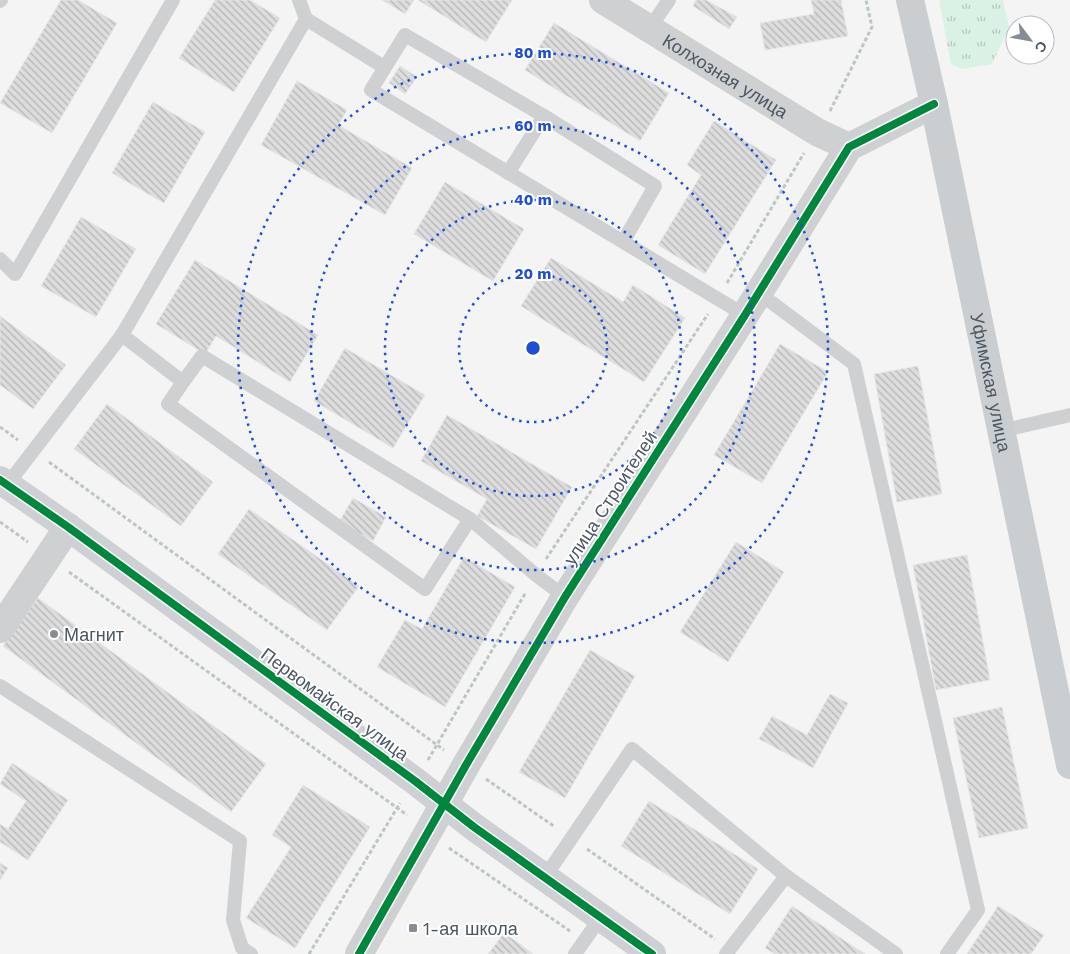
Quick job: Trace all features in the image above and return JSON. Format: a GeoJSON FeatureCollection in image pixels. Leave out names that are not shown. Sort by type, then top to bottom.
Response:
{"type":"FeatureCollection","features":[{"type":"Feature","properties":{"kind":"main road","name":"Уфимская улица"},"geometry":{"type":"LineString","coordinates":[[910,0],[934,104],[1070,765]]}},
{"type":"Feature","properties":{"kind":"street","name":"Колхозная улица"},"geometry":{"type":"LineString","coordinates":[[603,0],[817,132],[849,147]]}},
{"type":"Feature","properties":{"kind":"street"},"geometry":{"type":"LineString","coordinates":[[849,147],[934,104]]}},
{"type":"Feature","properties":{"kind":"street","name":"улица Строителей"},"geometry":{"type":"LineString","coordinates":[[359,954],[466,764],[565,597],[752,304],[849,147]]}},
{"type":"Feature","properties":{"kind":"street","name":"Первомайская улица"},"geometry":{"type":"LineString","coordinates":[[4,482],[652,954]]}},
{"type":"Feature","properties":{"kind":"street"},"geometry":{"type":"LineString","coordinates":[[0,629],[68,527]]}},
{"type":"Feature","properties":{"kind":"lane"},"geometry":{"type":"LineString","coordinates":[[0,259],[15,274],[173,0]]}},
{"type":"Feature","properties":{"kind":"lane"},"geometry":{"type":"LineString","coordinates":[[299,0],[306,19],[384,67]]}},
{"type":"Feature","properties":{"kind":"lane"},"geometry":{"type":"LineString","coordinates":[[649,29],[669,0]]}},
{"type":"Feature","properties":{"kind":"lane"},"geometry":{"type":"LineString","coordinates":[[4,482],[33,451],[122,335],[306,19]]}},
{"type":"Feature","properties":{"kind":"lane"},"geometry":{"type":"LineString","coordinates":[[623,242],[655,186],[544,116],[405,35],[371,90],[508,173],[623,242],[718,299],[752,304],[854,364],[978,910],[947,954]]}},
{"type":"Feature","properties":{"kind":"lane"},"geometry":{"type":"LineString","coordinates":[[508,173],[544,116]]}},
{"type":"Feature","properties":{"kind":"lane"},"geometry":{"type":"LineString","coordinates":[[122,335],[183,382]]}},
{"type":"Feature","properties":{"kind":"lane"},"geometry":{"type":"LineString","coordinates":[[470,519],[425,589],[168,404],[202,356],[470,519],[565,597]]}},
{"type":"Feature","properties":{"kind":"lane"},"geometry":{"type":"LineString","coordinates":[[1000,432],[1070,415]]}},
{"type":"Feature","properties":{"kind":"lane"},"geometry":{"type":"LineString","coordinates":[[0,686],[240,840],[233,920],[242,948],[251,954]]}},
{"type":"Feature","properties":{"kind":"lane"},"geometry":{"type":"LineString","coordinates":[[545,877],[632,749],[786,876],[896,954]]}},
{"type":"Feature","properties":{"kind":"lane"},"geometry":{"type":"LineString","coordinates":[[728,952],[786,876]]}},
{"type":"Feature","properties":{"kind":"lane"},"geometry":{"type":"LineString","coordinates":[[575,954],[601,917]]}},
{"type":"Feature","properties":{"kind":"path"},"geometry":{"type":"LineString","coordinates":[[309,954],[437,745],[536,575],[718,299],[817,132],[826,120],[872,27],[866,0]]}},
{"type":"Feature","properties":{"kind":"path"},"geometry":{"type":"LineString","coordinates":[[0,427],[106,502],[437,745],[572,838],[728,952]]}},
{"type":"Feature","properties":{"kind":"path"},"geometry":{"type":"LineString","coordinates":[[0,522],[398,806],[428,834],[584,941]]}},
{"type":"Feature","properties":{"kind":"green space"},"geometry":{"type":"Polygon","coordinates":[[[939,0],[1003,0],[1006,15],[1005,36],[992,64],[962,69],[951,64],[939,0]]]}},
{"type":"Feature","properties":{"kind":"building"},"geometry":{"type":"Polygon","coordinates":[[[61,0],[78,0],[117,23],[52,133],[0,103],[61,0]]]}},
{"type":"Feature","properties":{"kind":"building"},"geometry":{"type":"Polygon","coordinates":[[[215,0],[250,0],[280,18],[234,92],[179,58],[215,0]]]}},
{"type":"Feature","properties":{"kind":"building"},"geometry":{"type":"Polygon","coordinates":[[[382,0],[414,0],[405,14],[382,0]]]}},
{"type":"Feature","properties":{"kind":"building"},"geometry":{"type":"Polygon","coordinates":[[[418,0],[512,0],[486,42],[418,0]]]}},
{"type":"Feature","properties":{"kind":"building"},"geometry":{"type":"Polygon","coordinates":[[[696,0],[706,0],[737,17],[729,29],[693,6],[696,0]]]}},
{"type":"Feature","properties":{"kind":"building"},"geometry":{"type":"Polygon","coordinates":[[[811,0],[841,0],[848,36],[765,50],[760,23],[814,14],[811,0]]]}},
{"type":"Feature","properties":{"kind":"building"},"geometry":{"type":"Polygon","coordinates":[[[554,23],[669,93],[640,141],[525,70],[554,23]]]}},
{"type":"Feature","properties":{"kind":"building"},"geometry":{"type":"Polygon","coordinates":[[[400,66],[417,77],[405,94],[389,83],[400,66]]]}},
{"type":"Feature","properties":{"kind":"building"},"geometry":{"type":"Polygon","coordinates":[[[297,81],[347,110],[338,125],[412,168],[385,215],[261,145],[297,81]]]}},
{"type":"Feature","properties":{"kind":"building"},"geometry":{"type":"Polygon","coordinates":[[[153,102],[205,132],[164,203],[112,173],[153,102]]]}},
{"type":"Feature","properties":{"kind":"building"},"geometry":{"type":"Polygon","coordinates":[[[714,121],[776,160],[705,274],[658,245],[701,175],[687,165],[714,121]]]}},
{"type":"Feature","properties":{"kind":"building"},"geometry":{"type":"Polygon","coordinates":[[[445,182],[524,229],[493,281],[414,234],[445,182]]]}},
{"type":"Feature","properties":{"kind":"building"},"geometry":{"type":"Polygon","coordinates":[[[81,217],[136,249],[96,317],[41,286],[81,217]]]}},
{"type":"Feature","properties":{"kind":"building"},"geometry":{"type":"Polygon","coordinates":[[[551,258],[623,302],[633,285],[685,318],[644,382],[521,306],[551,258]]]}},
{"type":"Feature","properties":{"kind":"building"},"geometry":{"type":"Polygon","coordinates":[[[195,260],[318,335],[290,382],[216,336],[205,354],[156,324],[195,260]]]}},
{"type":"Feature","properties":{"kind":"building"},"geometry":{"type":"Polygon","coordinates":[[[0,316],[66,365],[33,409],[0,385],[0,316]]]}},
{"type":"Feature","properties":{"kind":"building"},"geometry":{"type":"Polygon","coordinates":[[[780,344],[828,372],[762,483],[714,455],[780,344]]]}},
{"type":"Feature","properties":{"kind":"building"},"geometry":{"type":"Polygon","coordinates":[[[345,348],[425,395],[393,448],[314,401],[345,348]]]}},
{"type":"Feature","properties":{"kind":"building"},"geometry":{"type":"Polygon","coordinates":[[[918,366],[942,494],[897,502],[874,374],[918,366]]]}},
{"type":"Feature","properties":{"kind":"building"},"geometry":{"type":"Polygon","coordinates":[[[107,404],[213,482],[181,526],[74,449],[107,404]]]}},
{"type":"Feature","properties":{"kind":"building"},"geometry":{"type":"Polygon","coordinates":[[[447,415],[572,487],[536,549],[477,516],[487,499],[421,461],[447,415]]]}},
{"type":"Feature","properties":{"kind":"building"},"geometry":{"type":"Polygon","coordinates":[[[353,498],[386,517],[373,541],[339,522],[353,498]]]}},
{"type":"Feature","properties":{"kind":"building"},"geometry":{"type":"Polygon","coordinates":[[[249,509],[359,586],[327,630],[218,554],[249,509]]]}},
{"type":"Feature","properties":{"kind":"building"},"geometry":{"type":"Polygon","coordinates":[[[736,542],[784,572],[728,662],[680,632],[736,542]]]}},
{"type":"Feature","properties":{"kind":"building"},"geometry":{"type":"Polygon","coordinates":[[[967,555],[990,680],[936,690],[913,565],[967,555]]]}},
{"type":"Feature","properties":{"kind":"building"},"geometry":{"type":"Polygon","coordinates":[[[464,557],[515,587],[445,707],[377,667],[405,620],[422,629],[464,557]]]}},
{"type":"Feature","properties":{"kind":"building"},"geometry":{"type":"Polygon","coordinates":[[[38,598],[266,764],[231,812],[3,646],[38,598]]]}},
{"type":"Feature","properties":{"kind":"building"},"geometry":{"type":"Polygon","coordinates":[[[590,650],[635,676],[565,798],[519,772],[590,650]]]}},
{"type":"Feature","properties":{"kind":"building"},"geometry":{"type":"Polygon","coordinates":[[[830,694],[848,703],[813,768],[759,739],[772,716],[807,735],[830,694]]]}},
{"type":"Feature","properties":{"kind":"building"},"geometry":{"type":"Polygon","coordinates":[[[1002,707],[1028,828],[979,838],[953,718],[1002,707]]]}},
{"type":"Feature","properties":{"kind":"building"},"geometry":{"type":"Polygon","coordinates":[[[12,763],[68,800],[28,860],[0,842],[0,824],[8,829],[26,801],[0,784],[12,763]]]}},
{"type":"Feature","properties":{"kind":"building"},"geometry":{"type":"Polygon","coordinates":[[[303,785],[370,827],[295,948],[246,918],[291,847],[272,835],[303,785]]]}},
{"type":"Feature","properties":{"kind":"building"},"geometry":{"type":"Polygon","coordinates":[[[649,801],[758,869],[730,914],[621,846],[649,801]]]}},
{"type":"Feature","properties":{"kind":"building"},"geometry":{"type":"Polygon","coordinates":[[[0,863],[8,868],[0,880],[0,863]]]}},
{"type":"Feature","properties":{"kind":"building"},"geometry":{"type":"Polygon","coordinates":[[[792,906],[865,954],[775,954],[765,948],[792,906]]]}},
{"type":"Feature","properties":{"kind":"building"},"geometry":{"type":"Polygon","coordinates":[[[998,906],[1044,935],[1031,954],[967,954],[998,906]]]}},
{"type":"Feature","properties":{"kind":"building"},"geometry":{"type":"Polygon","coordinates":[[[504,933],[520,944],[533,954],[488,954],[504,933]]]}},
{"type":"Feature","properties":{"kind":"cycle path"},"geometry":{"type":"LineString","coordinates":[[359,954],[466,765],[565,597],[745,315],[849,147],[934,104]]}},
{"type":"Feature","properties":{"kind":"cycle path"},"geometry":{"type":"LineString","coordinates":[[0,480],[68,527],[415,781],[474,827],[652,954]]}},
{"type":"Feature","properties":{"kind":"place","name":"Магнит"},"geometry":{"type":"Point","coordinates":[54,634]}},
{"type":"Feature","properties":{"kind":"place","name":"1-ая школа"},"geometry":{"type":"Point","coordinates":[413,928]}}]}
